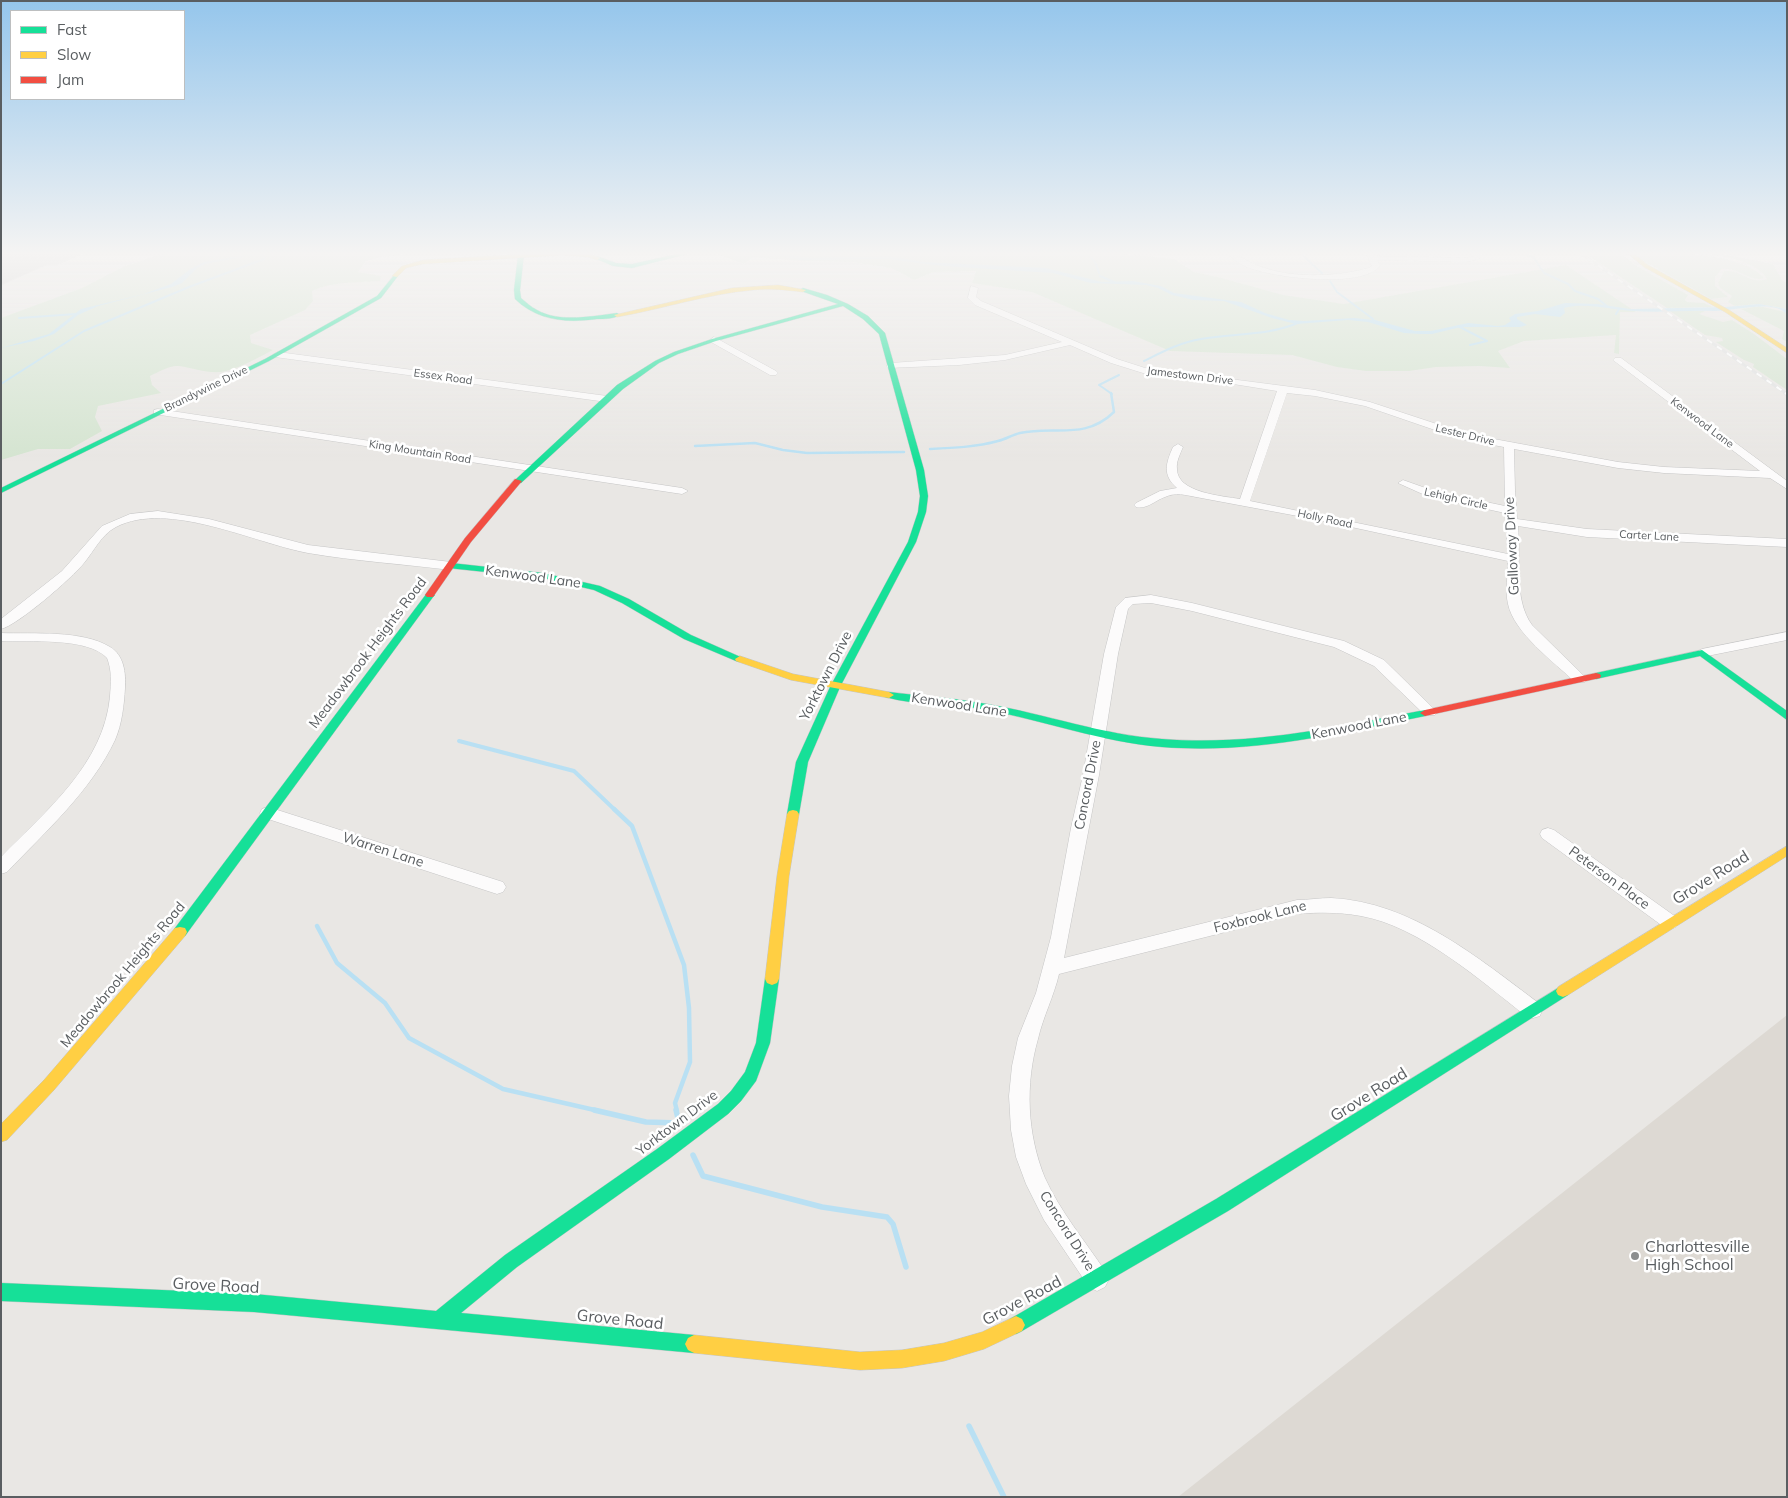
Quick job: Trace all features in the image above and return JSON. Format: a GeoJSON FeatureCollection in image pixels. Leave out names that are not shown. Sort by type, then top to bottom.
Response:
{"type":"FeatureCollection","features":[{"type":"Feature","properties":{"kind":"street","name":"Brandywine Drive"},"geometry":{"type":"LineString","coordinates":[[1,491],[158,412],[278,355],[336,322]]}},
{"type":"Feature","properties":{"kind":"street","name":"Meadowbrook Heights Road"},"geometry":{"type":"LineString","coordinates":[[1,1135],[56,1078],[166,949],[205,900],[328,730],[412,622],[468,540],[512,487],[607,399],[636,375],[657,362],[676,353],[714,340],[779,322]]}},
{"type":"Feature","properties":{"kind":"street","name":"Yorktown Drive"},"geometry":{"type":"LineString","coordinates":[[439,1320],[511,1261],[663,1154],[724,1108],[751,1076],[763,1043],[783,876],[802,762],[835,687],[912,542],[922,512],[924,496],[920,470],[882,333],[872,322]]}},
{"type":"Feature","properties":{"kind":"street","name":"Jamestown Drive"},"geometry":{"type":"LineString","coordinates":[[1023,322],[1114,362],[1143,370],[1283,389]]}},
{"type":"Feature","properties":{"kind":"street"},"geometry":{"type":"LineString","coordinates":[[1744,322],[1787,351]]}},
{"type":"Feature","properties":{"kind":"street"},"geometry":{"type":"LineString","coordinates":[[714,340],[773,373]]}},
{"type":"Feature","properties":{"kind":"street"},"geometry":{"type":"LineString","coordinates":[[891,366],[1001,358],[1039,351],[1071,342]]}},
{"type":"Feature","properties":{"kind":"street","name":"Essex Road"},"geometry":{"type":"LineString","coordinates":[[278,355],[607,399]]}},
{"type":"Feature","properties":{"kind":"street","name":"Kenwood Lane"},"geometry":{"type":"LineString","coordinates":[[1618,360],[1769,475],[1787,486]]}},
{"type":"Feature","properties":{"kind":"street"},"geometry":{"type":"LineString","coordinates":[[1244,502],[1283,389]]}},
{"type":"Feature","properties":{"kind":"street","name":"Lester Drive"},"geometry":{"type":"LineString","coordinates":[[1283,389],[1315,393],[1366,404],[1450,433],[1509,446],[1641,468],[1769,475]]}},
{"type":"Feature","properties":{"kind":"street","name":"King Mountain Road"},"geometry":{"type":"LineString","coordinates":[[158,412],[682,491]]}},
{"type":"Feature","properties":{"kind":"street","name":"Galloway Drive"},"geometry":{"type":"LineString","coordinates":[[1509,446],[1514,596],[1518,615],[1536,639],[1580,679]]}},
{"type":"Feature","properties":{"kind":"street"},"geometry":{"type":"LineString","coordinates":[[1178,447],[1170,470],[1175,480],[1187,490]]}},
{"type":"Feature","properties":{"kind":"street","name":"Lehigh Circle"},"geometry":{"type":"LineString","coordinates":[[1403,483],[1431,494],[1511,517]]}},
{"type":"Feature","properties":{"kind":"street"},"geometry":{"type":"LineString","coordinates":[[1140,504],[1164,493],[1187,490]]}},
{"type":"Feature","properties":{"kind":"street","name":"Holly Road"},"geometry":{"type":"LineString","coordinates":[[1187,490],[1205,496],[1244,502],[1514,559]]}},
{"type":"Feature","properties":{"kind":"street","name":"Kenwood Lane"},"geometry":{"type":"LineString","coordinates":[[1,625],[20,612],[75,566],[92,541],[110,526],[123,520],[146,515],[162,515],[203,522],[307,549],[566,579],[584,583],[621,598],[671,628],[719,652],[772,671],[835,687],[987,707],[1098,734],[1152,742],[1195,744],[1268,742],[1327,733],[1787,636]]}},
{"type":"Feature","properties":{"kind":"street","name":"Carter Lane"},"geometry":{"type":"LineString","coordinates":[[1511,517],[1587,533],[1787,543]]}},
{"type":"Feature","properties":{"kind":"street","name":"Concord Drive"},"geometry":{"type":"LineString","coordinates":[[1097,1279],[1052,1212],[1037,1184],[1027,1157],[1021,1130],[1020,1096],[1022,1066],[1028,1038],[1052,968],[1060,938],[1111,654],[1122,607],[1130,601],[1151,599],[1192,607],[1354,650],[1374,660],[1388,670],[1430,712]]}},
{"type":"Feature","properties":{"kind":"street"},"geometry":{"type":"LineString","coordinates":[[1,637],[96,646],[112,656],[116,663],[118,679],[114,722],[108,739],[95,761],[46,820],[1,868]]}},
{"type":"Feature","properties":{"kind":"street"},"geometry":{"type":"LineString","coordinates":[[1702,653],[1787,717]]}},
{"type":"Feature","properties":{"kind":"street","name":"Warren Lane"},"geometry":{"type":"LineString","coordinates":[[268,813],[498,887]]}},
{"type":"Feature","properties":{"kind":"street","name":"Peterson Place"},"geometry":{"type":"LineString","coordinates":[[1548,834],[1670,922]]}},
{"type":"Feature","properties":{"kind":"street","name":"Grove Road"},"geometry":{"type":"LineString","coordinates":[[1,1292],[254,1304],[860,1361],[902,1359],[944,1352],[984,1340],[1021,1323],[1222,1205],[1787,850]]}},
{"type":"Feature","properties":{"kind":"street","name":"Foxbrook Lane"},"geometry":{"type":"LineString","coordinates":[[1052,968],[1297,907],[1318,904],[1348,905],[1395,918],[1424,932],[1533,1010]]}},
{"type":"Feature","properties":{"kind":"shaded area","name":"Charlottesville High School"},"geometry":{"type":"Polygon","coordinates":[[[1787,1015],[1787,1497],[1178,1497],[1787,1015]]]}},
{"type":"Feature","properties":{"kind":"green space"},"geometry":{"type":"Polygon","coordinates":[[[1,322],[279,322],[250,335],[251,343],[273,350],[250,362],[220,372],[208,372],[179,366],[164,369],[150,376],[152,385],[161,393],[98,406],[95,417],[102,431],[70,449],[38,449],[1,460],[1,322]]]}},
{"type":"Feature","properties":{"kind":"green space"},"geometry":{"type":"Polygon","coordinates":[[[1102,322],[1620,322],[1619,354],[1614,353],[1616,335],[1524,341],[1498,351],[1510,368],[1480,366],[1436,367],[1409,371],[1366,371],[1337,367],[1292,355],[1170,351],[1102,322]]]}},
{"type":"Feature","properties":{"kind":"green space"},"geometry":{"type":"Polygon","coordinates":[[[1686,322],[1735,322],[1754,334],[1787,359],[1787,390],[1753,367],[1754,364],[1744,360],[1716,342],[1723,341],[1722,338],[1705,335],[1686,322]]]}},
{"type":"Feature","properties":{"kind":"green space"},"geometry":{"type":"Polygon","coordinates":[[[1766,322],[1787,322],[1787,342],[1782,339],[1784,331],[1766,322]]]}},
{"type":"Feature","properties":{"kind":"water"},"geometry":{"type":"Polygon","coordinates":[[[64,322],[69,322],[54,334],[34,341],[1,348],[49,334],[64,322]]]}},
{"type":"Feature","properties":{"kind":"water"},"geometry":{"type":"Polygon","coordinates":[[[1288,322],[1323,322],[1296,324],[1288,322]]]}},
{"type":"Feature","properties":{"kind":"water"},"geometry":{"type":"Polygon","coordinates":[[[1368,322],[1382,322],[1415,331],[1431,331],[1468,323],[1498,326],[1510,322],[1522,322],[1527,325],[1520,327],[1461,327],[1432,334],[1421,334],[1404,333],[1368,322]]]}},
{"type":"Feature","properties":{"kind":"waterway"},"geometry":{"type":"LineString","coordinates":[[1,384],[84,331],[106,322]]}},
{"type":"Feature","properties":{"kind":"waterway"},"geometry":{"type":"LineString","coordinates":[[1144,361],[1186,342],[1276,330],[1300,322]]}},
{"type":"Feature","properties":{"kind":"waterway"},"geometry":{"type":"LineString","coordinates":[[1458,326],[1487,341],[1470,345]]}},
{"type":"Feature","properties":{"kind":"waterway"},"geometry":{"type":"LineString","coordinates":[[1111,393],[1099,385],[1119,375]]}},
{"type":"Feature","properties":{"kind":"waterway"},"geometry":{"type":"LineString","coordinates":[[930,449],[981,445],[1033,431],[1069,430],[1092,426],[1103,421],[1114,412],[1111,393]]}},
{"type":"Feature","properties":{"kind":"waterway"},"geometry":{"type":"LineString","coordinates":[[695,446],[755,443],[783,450],[807,453],[904,452]]}},
{"type":"Feature","properties":{"kind":"waterway"},"geometry":{"type":"LineString","coordinates":[[459,741],[574,771],[615,810]]}},
{"type":"Feature","properties":{"kind":"waterway"},"geometry":{"type":"LineString","coordinates":[[614,809],[632,826],[684,965],[689,1008],[690,1062],[675,1103],[677,1111]]}},
{"type":"Feature","properties":{"kind":"waterway"},"geometry":{"type":"LineString","coordinates":[[317,926],[337,963],[385,1003],[409,1038],[503,1089],[599,1111]]}},
{"type":"Feature","properties":{"kind":"waterway"},"geometry":{"type":"LineString","coordinates":[[594,1110],[646,1122],[679,1123],[676,1110]]}},
{"type":"Feature","properties":{"kind":"waterway"},"geometry":{"type":"LineString","coordinates":[[693,1155],[703,1176],[822,1207],[887,1217],[893,1224],[906,1267]]}},
{"type":"Feature","properties":{"kind":"waterway"},"geometry":{"type":"LineString","coordinates":[[969,1426],[1004,1497]]}},
{"type":"Feature","properties":{"kind":"railway"},"geometry":{"type":"LineString","coordinates":[[1681,322],[1787,394],[1785,393]]}},
{"type":"Feature","properties":{"kind":"traffic: fast"},"geometry":{"type":"LineString","coordinates":[[1,491],[267,360],[335,322]]}},
{"type":"Feature","properties":{"kind":"traffic: fast"},"geometry":{"type":"LineString","coordinates":[[518,481],[620,387],[657,362],[676,353],[714,340],[779,322]]}},
{"type":"Feature","properties":{"kind":"traffic: fast"},"geometry":{"type":"LineString","coordinates":[[793,814],[802,762],[835,687],[912,542],[922,512],[924,496],[920,470],[882,333],[871,322]]}},
{"type":"Feature","properties":{"kind":"traffic: fast"},"geometry":{"type":"LineString","coordinates":[[451,566],[543,575],[597,588],[626,601],[688,637],[740,659]]}},
{"type":"Feature","properties":{"kind":"traffic: fast"},"geometry":{"type":"LineString","coordinates":[[180,932],[430,595]]}},
{"type":"Feature","properties":{"kind":"traffic: fast"},"geometry":{"type":"LineString","coordinates":[[1596,676],[1702,653],[1787,717]]}},
{"type":"Feature","properties":{"kind":"traffic: fast"},"geometry":{"type":"LineString","coordinates":[[889,695],[987,707],[1098,734],[1161,743],[1229,745],[1299,738],[1425,713]]}},
{"type":"Feature","properties":{"kind":"traffic: fast"},"geometry":{"type":"LineString","coordinates":[[439,1320],[511,1261],[663,1154],[723,1109],[736,1096],[751,1076],[763,1043],[772,979]]}},
{"type":"Feature","properties":{"kind":"traffic: fast"},"geometry":{"type":"LineString","coordinates":[[1016,1325],[1222,1205],[1563,991]]}},
{"type":"Feature","properties":{"kind":"traffic: fast"},"geometry":{"type":"LineString","coordinates":[[1,1292],[254,1303],[694,1344]]}},
{"type":"Feature","properties":{"kind":"traffic: slow"},"geometry":{"type":"LineString","coordinates":[[1743,322],[1787,351]]}},
{"type":"Feature","properties":{"kind":"traffic: slow"},"geometry":{"type":"LineString","coordinates":[[740,659],[791,677],[889,695]]}},
{"type":"Feature","properties":{"kind":"traffic: slow"},"geometry":{"type":"LineString","coordinates":[[772,979],[783,876],[793,814]]}},
{"type":"Feature","properties":{"kind":"traffic: slow"},"geometry":{"type":"LineString","coordinates":[[1563,991],[1787,850]]}},
{"type":"Feature","properties":{"kind":"traffic: slow"},"geometry":{"type":"LineString","coordinates":[[1,1135],[49,1085],[180,932]]}},
{"type":"Feature","properties":{"kind":"traffic: slow"},"geometry":{"type":"LineString","coordinates":[[694,1344],[860,1361],[902,1359],[944,1352],[984,1340],[1016,1325]]}},
{"type":"Feature","properties":{"kind":"traffic: jam"},"geometry":{"type":"LineString","coordinates":[[430,595],[468,540],[518,481]]}},
{"type":"Feature","properties":{"kind":"traffic: jam"},"geometry":{"type":"LineString","coordinates":[[1425,713],[1596,676]]}},
{"type":"Feature","properties":{"kind":"place","name":"Charlottesville High School"},"geometry":{"type":"Point","coordinates":[1635,1256]}}]}
